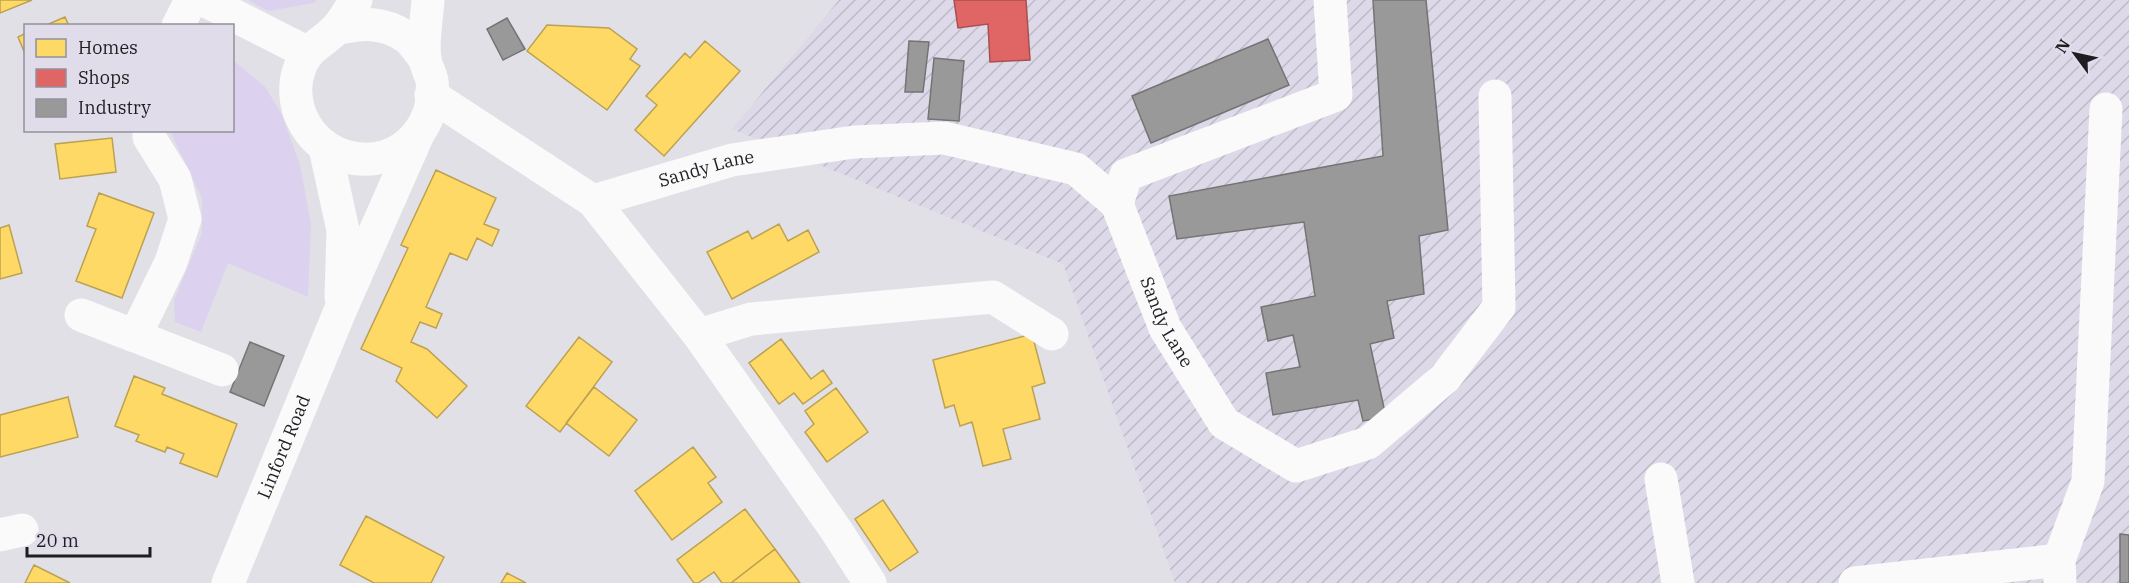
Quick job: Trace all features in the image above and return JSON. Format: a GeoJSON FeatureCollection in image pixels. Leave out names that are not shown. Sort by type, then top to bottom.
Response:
{"type":"FeatureCollection","features":[{"type":"Feature","properties":{"kind":"street"},"geometry":{"type":"LineString","coordinates":[[179,24],[190,0]]}},
{"type":"Feature","properties":{"kind":"street"},"geometry":{"type":"LineString","coordinates":[[204,0],[308,53]]}},
{"type":"Feature","properties":{"kind":"street"},"geometry":{"type":"LineString","coordinates":[[336,29],[359,23],[386,27],[407,38],[424,59],[432,82],[430,111],[419,132],[398,151],[375,159],[347,158],[325,148],[306,128],[297,105],[296,81],[308,53],[311,48],[336,29],[356,0]]}},
{"type":"Feature","properties":{"kind":"street"},"geometry":{"type":"LineString","coordinates":[[424,59],[428,0]]}},
{"type":"Feature","properties":{"kind":"street"},"geometry":{"type":"LineString","coordinates":[[1117,204],[1126,175],[1336,95],[1330,0]]}},
{"type":"Feature","properties":{"kind":"street"},"geometry":{"type":"LineString","coordinates":[[431,95],[593,201],[699,336],[836,530],[870,583]]}},
{"type":"Feature","properties":{"kind":"street","name":"Sandy Lane"},"geometry":{"type":"LineString","coordinates":[[593,201],[732,160],[854,142],[944,138],[1076,168],[1117,204],[1165,328],[1224,423],[1296,466],[1368,442],[1445,378],[1499,307],[1495,96]]}},
{"type":"Feature","properties":{"kind":"street"},"geometry":{"type":"LineString","coordinates":[[1855,583],[2060,571],[2088,481],[2106,109]]}},
{"type":"Feature","properties":{"kind":"street"},"geometry":{"type":"LineString","coordinates":[[135,336],[171,262],[185,219],[175,179],[149,137],[149,132]]}},
{"type":"Feature","properties":{"kind":"street","name":"Linford Road"},"geometry":{"type":"LineString","coordinates":[[228,583],[340,311],[385,214],[419,132]]}},
{"type":"Feature","properties":{"kind":"street","name":"Linford Road"},"geometry":{"type":"LineString","coordinates":[[325,148],[343,230],[340,311]]}},
{"type":"Feature","properties":{"kind":"street"},"geometry":{"type":"LineString","coordinates":[[699,336],[751,320],[993,297],[1053,334]]}},
{"type":"Feature","properties":{"kind":"street"},"geometry":{"type":"LineString","coordinates":[[81,315],[222,370]]}},
{"type":"Feature","properties":{"kind":"street"},"geometry":{"type":"LineString","coordinates":[[1661,479],[1678,583]]}},
{"type":"Feature","properties":{"kind":"shaded area"},"geometry":{"type":"Polygon","coordinates":[[[248,0],[317,0],[314,3],[268,11],[248,0]]]}},
{"type":"Feature","properties":{"kind":"shaded area"},"geometry":{"type":"Polygon","coordinates":[[[839,0],[2129,0],[2129,583],[1175,583],[1063,264],[732,129],[839,0]]]}},
{"type":"Feature","properties":{"kind":"shaded area"},"geometry":{"type":"Polygon","coordinates":[[[234,61],[266,88],[282,115],[300,165],[311,224],[308,297],[228,263],[201,332],[175,322],[174,300],[202,233],[202,198],[170,132],[234,132],[234,61]]]}},
{"type":"Feature","properties":{"kind":"building: Homes"},"geometry":{"type":"Polygon","coordinates":[[[0,0],[32,0],[0,13],[0,0]]]}},
{"type":"Feature","properties":{"kind":"building: Homes"},"geometry":{"type":"Polygon","coordinates":[[[65,17],[68,24],[49,24],[65,17]]]}},
{"type":"Feature","properties":{"kind":"building: Homes"},"geometry":{"type":"Polygon","coordinates":[[[547,25],[609,28],[637,49],[630,59],[640,66],[607,110],[527,51],[547,25]]]}},
{"type":"Feature","properties":{"kind":"building: Homes"},"geometry":{"type":"Polygon","coordinates":[[[24,34],[24,51],[18,37],[24,34]]]}},
{"type":"Feature","properties":{"kind":"building: Homes"},"geometry":{"type":"Polygon","coordinates":[[[705,41],[740,71],[664,156],[635,130],[657,105],[646,96],[685,53],[690,58],[705,41]]]}},
{"type":"Feature","properties":{"kind":"building: Homes"},"geometry":{"type":"Polygon","coordinates":[[[112,138],[116,172],[60,179],[55,144],[112,138]]]}},
{"type":"Feature","properties":{"kind":"building: Homes"},"geometry":{"type":"Polygon","coordinates":[[[436,170],[496,198],[484,224],[499,230],[492,246],[477,238],[467,260],[450,253],[426,307],[442,314],[436,328],[420,322],[411,342],[427,349],[467,386],[437,418],[396,381],[402,368],[361,349],[408,248],[401,245],[436,170]]]}},
{"type":"Feature","properties":{"kind":"building: Homes"},"geometry":{"type":"Polygon","coordinates":[[[99,193],[154,213],[122,298],[76,281],[96,229],[87,226],[99,193]]]}},
{"type":"Feature","properties":{"kind":"building: Homes"},"geometry":{"type":"Polygon","coordinates":[[[779,224],[788,241],[808,230],[819,252],[732,299],[707,252],[748,231],[752,239],[779,224]]]}},
{"type":"Feature","properties":{"kind":"building: Homes"},"geometry":{"type":"Polygon","coordinates":[[[9,225],[22,273],[0,279],[0,228],[9,225]]]}},
{"type":"Feature","properties":{"kind":"building: Homes"},"geometry":{"type":"Polygon","coordinates":[[[1032,334],[1045,383],[1032,387],[1040,419],[1003,429],[1011,459],[983,466],[972,422],[960,426],[954,405],[945,408],[933,360],[1032,334]]]}},
{"type":"Feature","properties":{"kind":"building: Homes"},"geometry":{"type":"Polygon","coordinates":[[[579,337],[612,362],[560,432],[526,406],[579,337]]]}},
{"type":"Feature","properties":{"kind":"building: Homes"},"geometry":{"type":"Polygon","coordinates":[[[781,339],[811,379],[823,370],[832,383],[803,404],[794,393],[779,404],[749,363],[781,339]]]}},
{"type":"Feature","properties":{"kind":"building: Homes"},"geometry":{"type":"Polygon","coordinates":[[[134,376],[165,388],[162,394],[237,424],[217,477],[180,463],[184,454],[167,447],[165,452],[136,441],[139,435],[115,426],[134,376]]]}},
{"type":"Feature","properties":{"kind":"building: Homes"},"geometry":{"type":"Polygon","coordinates":[[[594,387],[637,420],[609,456],[566,423],[594,387]]]}},
{"type":"Feature","properties":{"kind":"building: Homes"},"geometry":{"type":"Polygon","coordinates":[[[836,388],[868,432],[827,462],[805,432],[814,424],[805,411],[836,388]]]}},
{"type":"Feature","properties":{"kind":"building: Homes"},"geometry":{"type":"Polygon","coordinates":[[[68,397],[78,437],[0,457],[0,415],[68,397]]]}},
{"type":"Feature","properties":{"kind":"building: Homes"},"geometry":{"type":"Polygon","coordinates":[[[693,447],[716,477],[708,483],[722,502],[672,540],[635,491],[693,447]]]}},
{"type":"Feature","properties":{"kind":"building: Homes"},"geometry":{"type":"Polygon","coordinates":[[[883,500],[918,552],[890,571],[855,519],[883,500]]]}},
{"type":"Feature","properties":{"kind":"building: Homes"},"geometry":{"type":"Polygon","coordinates":[[[745,509],[775,549],[731,583],[722,583],[714,572],[698,583],[694,583],[677,560],[745,509]]]}},
{"type":"Feature","properties":{"kind":"building: Homes"},"geometry":{"type":"Polygon","coordinates":[[[366,516],[444,557],[431,583],[374,583],[340,565],[366,516]]]}},
{"type":"Feature","properties":{"kind":"building: Homes"},"geometry":{"type":"Polygon","coordinates":[[[775,549],[800,583],[731,583],[775,549]]]}},
{"type":"Feature","properties":{"kind":"building: Homes"},"geometry":{"type":"Polygon","coordinates":[[[34,565],[70,583],[25,583],[34,565]]]}},
{"type":"Feature","properties":{"kind":"building: Homes"},"geometry":{"type":"Polygon","coordinates":[[[507,573],[526,583],[501,583],[507,573]]]}},
{"type":"Feature","properties":{"kind":"building: Shops"},"geometry":{"type":"Polygon","coordinates":[[[954,0],[1026,0],[1030,60],[990,62],[988,24],[958,28],[954,0]]]}},
{"type":"Feature","properties":{"kind":"building: Industry"},"geometry":{"type":"Polygon","coordinates":[[[1373,0],[1426,0],[1448,230],[1419,236],[1424,294],[1387,301],[1394,338],[1370,344],[1386,417],[1363,421],[1358,400],[1273,415],[1266,373],[1300,367],[1293,335],[1268,341],[1261,307],[1315,296],[1304,222],[1177,239],[1169,196],[1383,156],[1373,0]]]}},
{"type":"Feature","properties":{"kind":"building: Industry"},"geometry":{"type":"Polygon","coordinates":[[[507,18],[525,49],[503,60],[487,29],[507,18]]]}},
{"type":"Feature","properties":{"kind":"building: Industry"},"geometry":{"type":"Polygon","coordinates":[[[1268,39],[1289,85],[1151,143],[1132,96],[1268,39]]]}},
{"type":"Feature","properties":{"kind":"building: Industry"},"geometry":{"type":"Polygon","coordinates":[[[909,41],[929,42],[923,92],[905,92],[909,41]]]}},
{"type":"Feature","properties":{"kind":"building: Industry"},"geometry":{"type":"Polygon","coordinates":[[[934,58],[964,61],[959,121],[928,119],[934,58]]]}},
{"type":"Feature","properties":{"kind":"building: Industry"},"geometry":{"type":"Polygon","coordinates":[[[250,342],[284,356],[264,406],[230,392],[250,342]]]}},
{"type":"Feature","properties":{"kind":"building: Industry"},"geometry":{"type":"Polygon","coordinates":[[[2120,534],[2129,535],[2129,583],[2120,583],[2120,534]]]}}]}
